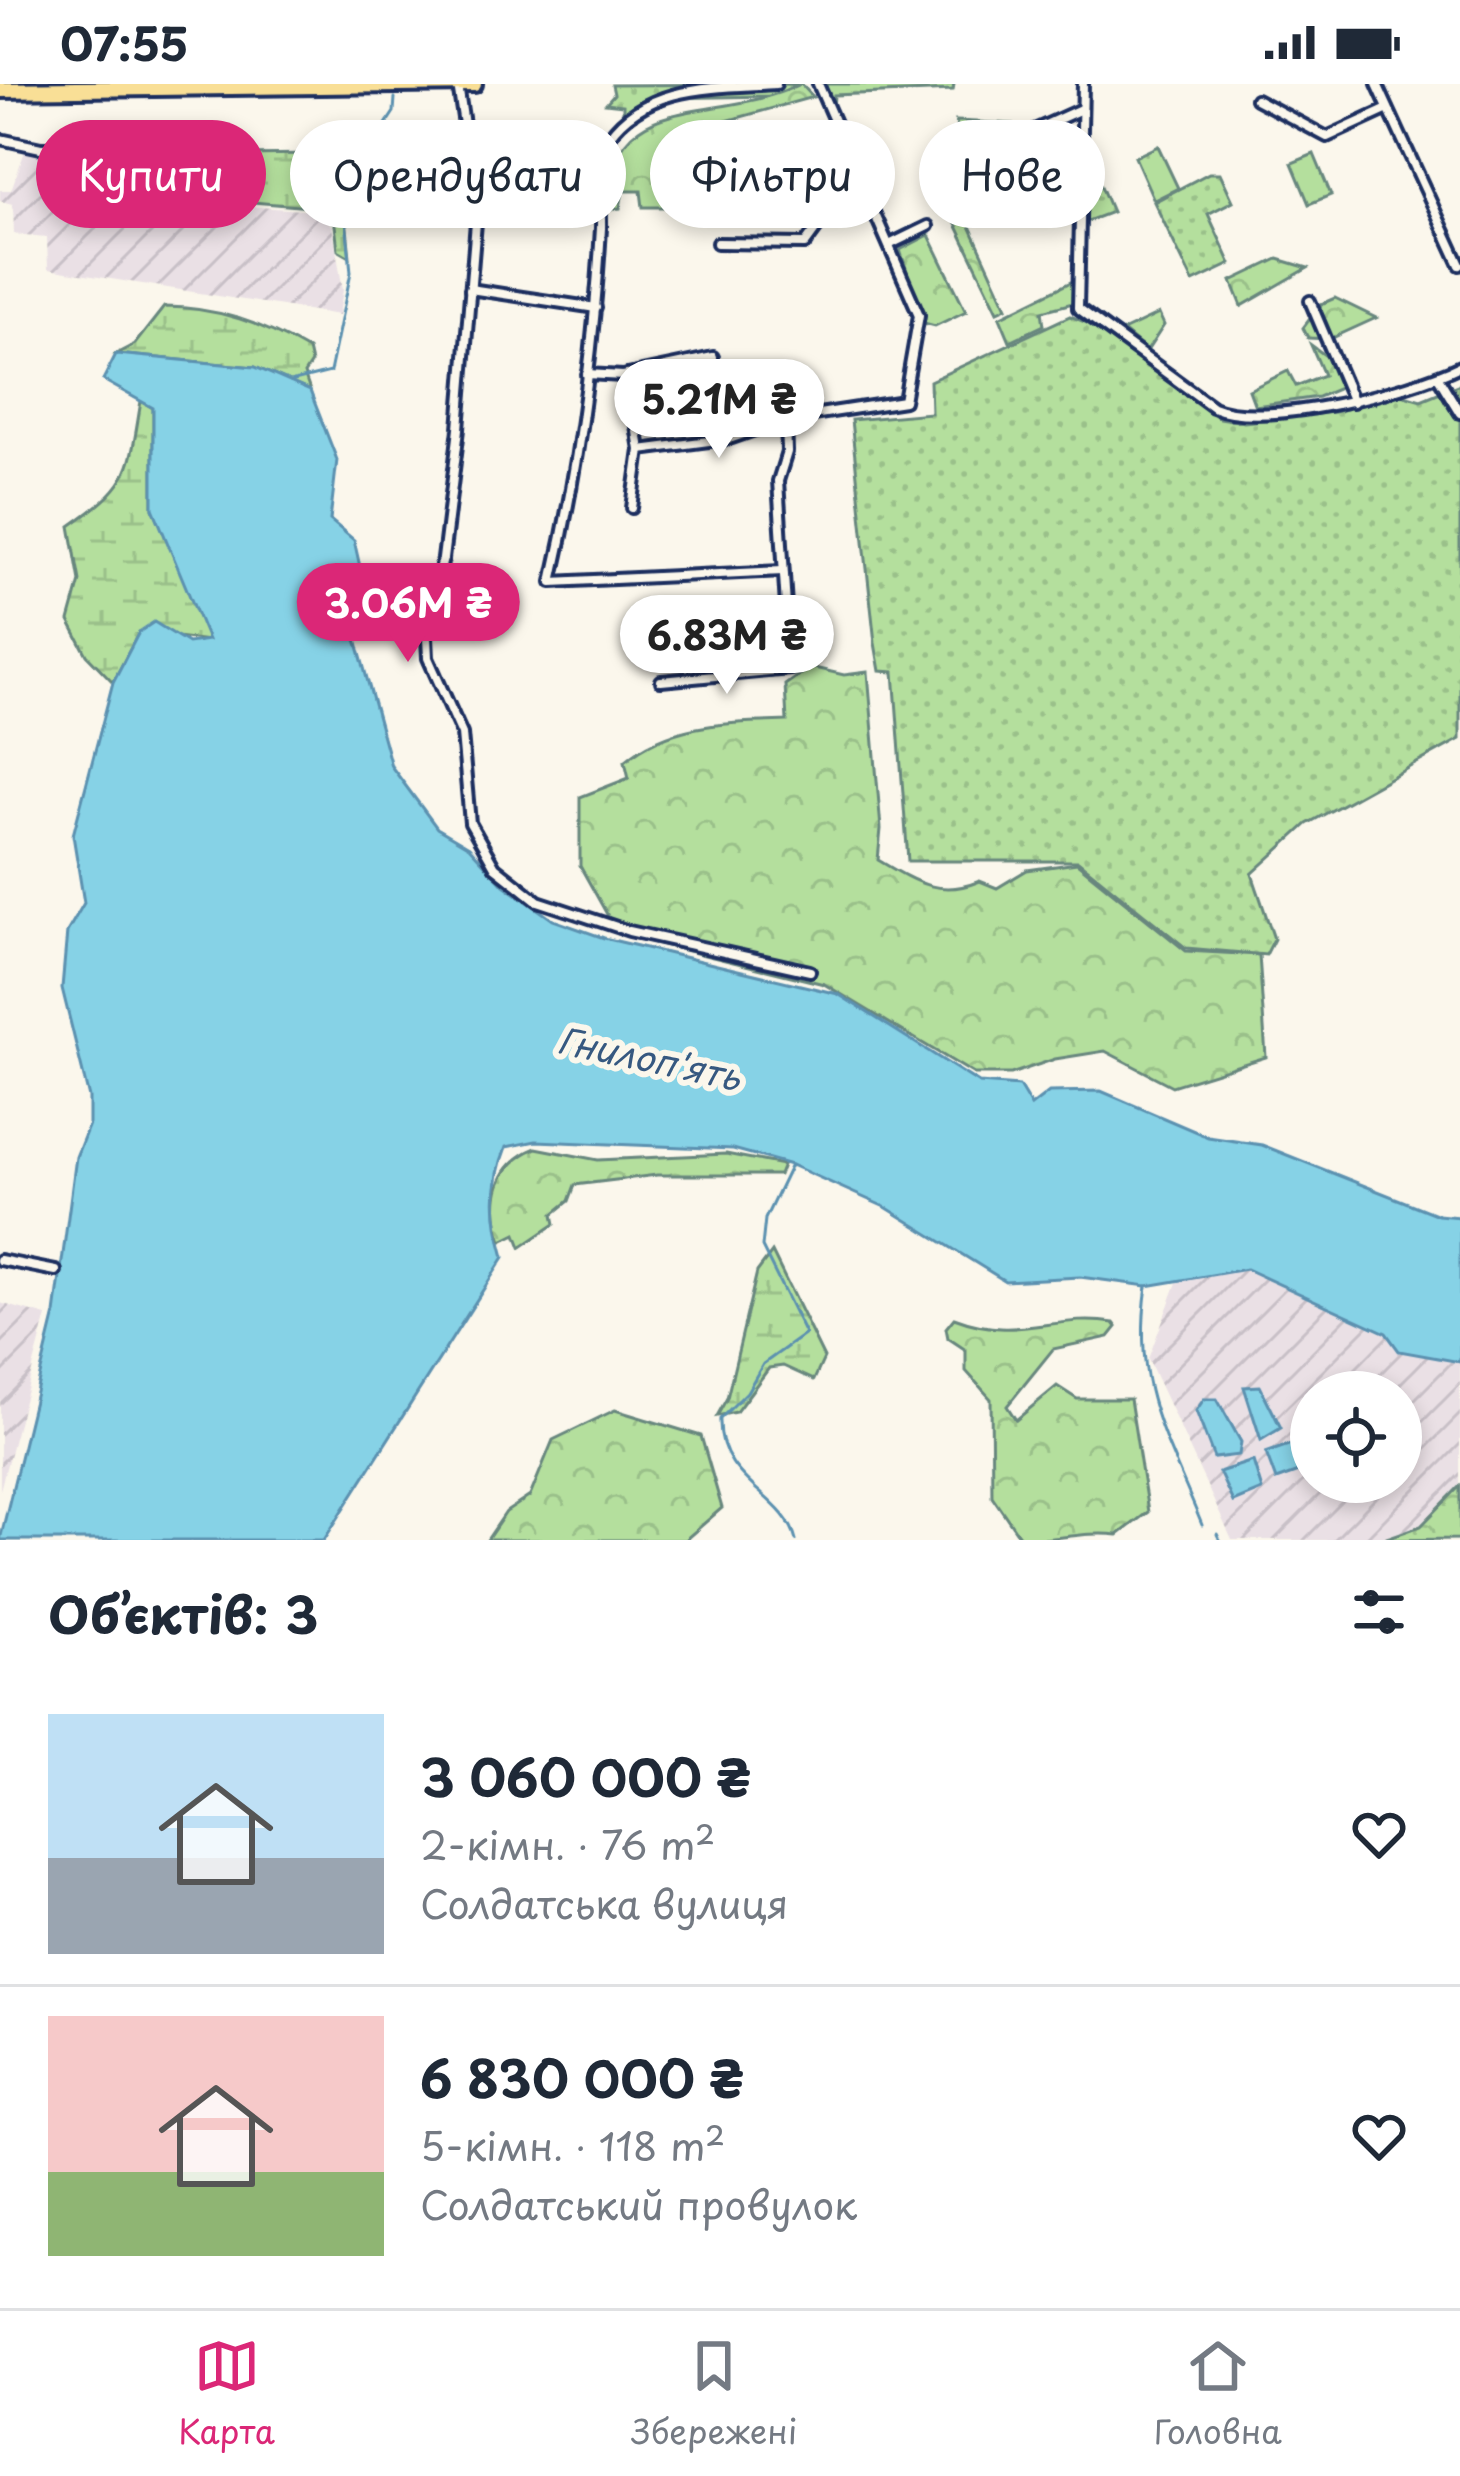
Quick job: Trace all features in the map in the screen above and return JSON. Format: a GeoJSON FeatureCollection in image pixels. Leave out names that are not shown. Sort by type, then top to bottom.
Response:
{"type":"FeatureCollection","features":[{"type":"Feature","properties":{"kind":"main road"},"geometry":{"type":"LineString","coordinates":[[0,90],[474,84]]}},
{"type":"Feature","properties":{"kind":"main road"},"geometry":{"type":"LineString","coordinates":[[0,105],[31,90]]}},
{"type":"Feature","properties":{"kind":"street"},"geometry":{"type":"LineString","coordinates":[[776,84],[659,95],[608,139],[601,172],[596,308],[575,483],[552,582],[783,571]]}},
{"type":"Feature","properties":{"kind":"street"},"geometry":{"type":"LineString","coordinates":[[818,84],[834,120]]}},
{"type":"Feature","properties":{"kind":"street"},"geometry":{"type":"LineString","coordinates":[[1377,84],[1460,265]]}},
{"type":"Feature","properties":{"kind":"street"},"geometry":{"type":"LineString","coordinates":[[1084,85],[1078,308],[1228,413],[1353,402],[1460,367]]}},
{"type":"Feature","properties":{"kind":"street"},"geometry":{"type":"LineString","coordinates":[[458,86],[477,210],[443,560],[426,617],[428,658],[462,734],[470,823],[494,867],[538,901],[629,931],[810,971]]}},
{"type":"Feature","properties":{"kind":"street"},"geometry":{"type":"LineString","coordinates":[[1256,99],[1327,137],[1388,109]]}},
{"type":"Feature","properties":{"kind":"street"},"geometry":{"type":"LineString","coordinates":[[1056,120],[1082,109]]}},
{"type":"Feature","properties":{"kind":"street"},"geometry":{"type":"LineString","coordinates":[[0,139],[36,147]]}},
{"type":"Feature","properties":{"kind":"street"},"geometry":{"type":"LineString","coordinates":[[717,243],[805,244],[817,228]]}},
{"type":"Feature","properties":{"kind":"street"},"geometry":{"type":"LineString","coordinates":[[640,450],[732,438],[786,419],[904,401],[919,314],[881,228]]}},
{"type":"Feature","properties":{"kind":"street"},"geometry":{"type":"LineString","coordinates":[[889,245],[924,228]]}},
{"type":"Feature","properties":{"kind":"street"},"geometry":{"type":"LineString","coordinates":[[470,289],[596,308]]}},
{"type":"Feature","properties":{"kind":"street"},"geometry":{"type":"LineString","coordinates":[[1310,301],[1353,402]]}},
{"type":"Feature","properties":{"kind":"street"},"geometry":{"type":"LineString","coordinates":[[587,374],[628,375],[713,356]]}},
{"type":"Feature","properties":{"kind":"street"},"geometry":{"type":"LineString","coordinates":[[628,375],[640,450],[632,508]]}},
{"type":"Feature","properties":{"kind":"street"},"geometry":{"type":"LineString","coordinates":[[1438,377],[1460,412]]}},
{"type":"Feature","properties":{"kind":"street"},"geometry":{"type":"LineString","coordinates":[[661,681],[790,669],[778,481],[787,452],[786,419]]}},
{"type":"Feature","properties":{"kind":"street"},"geometry":{"type":"LineString","coordinates":[[0,1260],[56,1271]]}},
{"type":"Feature","properties":{"kind":"shaded area"},"geometry":{"type":"Polygon","coordinates":[[[25,151],[36,151],[36,228],[266,228],[266,207],[290,209],[290,228],[332,228],[343,290],[339,315],[48,269],[47,237],[14,234],[13,204],[0,201],[0,190],[11,190],[25,151]]]}},
{"type":"Feature","properties":{"kind":"shaded area"},"geometry":{"type":"Polygon","coordinates":[[[1246,1269],[1386,1333],[1399,1351],[1460,1360],[1460,1531],[1436,1540],[1232,1540],[1148,1359],[1178,1280],[1246,1269]]]}},
{"type":"Feature","properties":{"kind":"shaded area"},"geometry":{"type":"Polygon","coordinates":[[[0,1303],[47,1316],[0,1490],[0,1303]]]}},
{"type":"Feature","properties":{"kind":"green space"},"geometry":{"type":"Polygon","coordinates":[[[798,84],[773,96],[662,98],[626,125],[623,105],[606,103],[614,94],[612,85],[798,84]]]}},
{"type":"Feature","properties":{"kind":"green space"},"geometry":{"type":"Polygon","coordinates":[[[801,84],[813,97],[730,120],[661,120],[671,116],[767,97],[801,84]]]}},
{"type":"Feature","properties":{"kind":"green space"},"geometry":{"type":"Polygon","coordinates":[[[824,84],[954,84],[953,90],[834,95],[833,109],[824,84]]]}},
{"type":"Feature","properties":{"kind":"green space"},"geometry":{"type":"Polygon","coordinates":[[[650,124],[650,207],[643,207],[641,191],[626,191],[626,143],[650,124]]]}},
{"type":"Feature","properties":{"kind":"green space"},"geometry":{"type":"Polygon","coordinates":[[[1158,146],[1178,188],[1154,200],[1135,157],[1158,146]]]}},
{"type":"Feature","properties":{"kind":"green space"},"geometry":{"type":"Polygon","coordinates":[[[290,154],[290,205],[266,203],[266,155],[290,154]]]}},
{"type":"Feature","properties":{"kind":"green space"},"geometry":{"type":"Polygon","coordinates":[[[1314,154],[1331,195],[1309,204],[1292,163],[1314,154]]]}},
{"type":"Feature","properties":{"kind":"green space"},"geometry":{"type":"Polygon","coordinates":[[[1209,173],[1220,173],[1233,201],[1208,214],[1231,264],[1193,282],[1154,202],[1209,173]]]}},
{"type":"Feature","properties":{"kind":"green space"},"geometry":{"type":"Polygon","coordinates":[[[335,228],[347,228],[350,257],[338,250],[335,228]]]}},
{"type":"Feature","properties":{"kind":"green space"},"geometry":{"type":"Polygon","coordinates":[[[958,228],[971,228],[1007,307],[998,311],[958,228]]]}},
{"type":"Feature","properties":{"kind":"green space"},"geometry":{"type":"Polygon","coordinates":[[[929,235],[966,311],[935,326],[924,323],[900,250],[929,235]]]}},
{"type":"Feature","properties":{"kind":"green space"},"geometry":{"type":"Polygon","coordinates":[[[1278,259],[1308,268],[1242,306],[1232,281],[1278,259]]]}},
{"type":"Feature","properties":{"kind":"green space"},"geometry":{"type":"Polygon","coordinates":[[[1075,280],[1073,303],[1042,311],[1044,325],[1010,341],[1000,317],[1075,280]]]}},
{"type":"Feature","properties":{"kind":"green space"},"geometry":{"type":"Polygon","coordinates":[[[1335,298],[1376,318],[1330,339],[1308,338],[1303,328],[1321,304],[1335,298]]]}},
{"type":"Feature","properties":{"kind":"green space"},"geometry":{"type":"Polygon","coordinates":[[[164,307],[239,319],[308,350],[311,363],[304,374],[310,391],[255,367],[116,354],[135,344],[164,307]]]}},
{"type":"Feature","properties":{"kind":"green space"},"geometry":{"type":"Polygon","coordinates":[[[1159,314],[1164,325],[1147,351],[1123,331],[1159,314]]]}},
{"type":"Feature","properties":{"kind":"green space"},"geometry":{"type":"Polygon","coordinates":[[[1070,316],[1095,326],[1219,418],[1244,422],[1334,412],[1401,394],[1421,400],[1460,384],[1460,739],[1307,824],[1252,874],[1274,939],[1266,955],[1186,948],[1078,861],[908,861],[894,672],[880,671],[875,643],[851,420],[931,413],[930,381],[1070,316]]]}},
{"type":"Feature","properties":{"kind":"green space"},"geometry":{"type":"Polygon","coordinates":[[[1311,345],[1330,359],[1342,387],[1318,397],[1255,406],[1249,390],[1288,371],[1296,386],[1324,375],[1311,345]]]}},
{"type":"Feature","properties":{"kind":"green space"},"geometry":{"type":"Polygon","coordinates":[[[141,401],[153,408],[153,508],[203,617],[208,641],[139,632],[113,682],[87,655],[69,621],[80,581],[70,526],[106,499],[124,475],[141,401]]]}},
{"type":"Feature","properties":{"kind":"green space"},"geometry":{"type":"Polygon","coordinates":[[[810,667],[844,675],[868,672],[881,829],[878,860],[939,888],[980,881],[997,888],[1027,870],[1077,863],[1186,951],[1259,955],[1266,1057],[1172,1086],[1105,1051],[1055,1059],[1011,1074],[974,1074],[824,984],[618,934],[580,866],[580,797],[629,778],[625,761],[661,739],[702,727],[787,721],[785,685],[810,667]]]}},
{"type":"Feature","properties":{"kind":"green space"},"geometry":{"type":"Polygon","coordinates":[[[536,1148],[598,1160],[726,1154],[783,1165],[779,1175],[657,1175],[575,1185],[569,1201],[553,1214],[555,1224],[521,1247],[516,1234],[502,1241],[496,1198],[512,1164],[536,1148]]]}},
{"type":"Feature","properties":{"kind":"green space"},"geometry":{"type":"Polygon","coordinates":[[[772,1252],[824,1358],[814,1380],[783,1366],[769,1368],[736,1412],[717,1416],[727,1398],[757,1272],[772,1252]]]}},
{"type":"Feature","properties":{"kind":"green space"},"geometry":{"type":"Polygon","coordinates":[[[954,1318],[998,1328],[1114,1323],[1117,1327],[1109,1337],[1053,1349],[1007,1406],[1016,1420],[1057,1386],[1077,1399],[1130,1399],[1148,1512],[1118,1535],[1022,1540],[992,1496],[991,1399],[966,1371],[966,1350],[948,1338],[946,1328],[954,1318]]]}},
{"type":"Feature","properties":{"kind":"green space"},"geometry":{"type":"Polygon","coordinates":[[[615,1410],[701,1436],[722,1508],[685,1540],[487,1540],[506,1512],[530,1496],[553,1440],[615,1410]]]}},
{"type":"Feature","properties":{"kind":"green space"},"geometry":{"type":"Polygon","coordinates":[[[1460,1486],[1460,1539],[1381,1540],[1421,1526],[1460,1486]]]}},
{"type":"Feature","properties":{"kind":"water","name":"Гнилоп'ять"},"geometry":{"type":"Polygon","coordinates":[[[116,354],[255,367],[310,391],[337,460],[330,520],[354,540],[362,576],[350,617],[391,766],[437,828],[469,847],[504,885],[553,920],[604,938],[838,994],[979,1083],[1019,1086],[1031,1106],[1049,1092],[1101,1091],[1208,1137],[1262,1145],[1438,1215],[1460,1217],[1460,1362],[1399,1351],[1386,1333],[1246,1269],[1147,1286],[1080,1277],[1005,1281],[887,1208],[791,1165],[733,1149],[536,1141],[506,1147],[501,1161],[495,1202],[504,1257],[324,1540],[0,1540],[55,1314],[76,1157],[89,1124],[89,1098],[62,988],[67,932],[84,903],[73,835],[113,682],[139,632],[154,622],[188,643],[208,640],[153,508],[153,408],[103,380],[116,354]]]}},
{"type":"Feature","properties":{"kind":"water"},"geometry":{"type":"Polygon","coordinates":[[[1260,1386],[1281,1428],[1261,1440],[1244,1387],[1260,1386]]]}},
{"type":"Feature","properties":{"kind":"water"},"geometry":{"type":"Polygon","coordinates":[[[1204,1399],[1217,1399],[1241,1442],[1239,1455],[1214,1458],[1196,1411],[1204,1399]]]}},
{"type":"Feature","properties":{"kind":"water"},"geometry":{"type":"Polygon","coordinates":[[[1290,1444],[1290,1475],[1276,1480],[1266,1453],[1290,1444]]]}},
{"type":"Feature","properties":{"kind":"water"},"geometry":{"type":"Polygon","coordinates":[[[1253,1461],[1262,1490],[1233,1502],[1219,1472],[1253,1461]]]}},
{"type":"Feature","properties":{"kind":"waterway"},"geometry":{"type":"LineString","coordinates":[[290,382],[330,372],[351,272],[343,189],[394,112],[395,98]]}},
{"type":"Feature","properties":{"kind":"waterway"},"geometry":{"type":"LineString","coordinates":[[791,1165],[765,1219],[762,1247],[805,1334],[763,1364],[747,1392],[720,1419],[729,1458],[779,1511],[796,1540]]}},
{"type":"Feature","properties":{"kind":"waterway"},"geometry":{"type":"LineString","coordinates":[[1147,1286],[1144,1353],[1148,1382],[1164,1436],[1202,1525]]}},
{"type":"Feature","properties":{"kind":"waterway"},"geometry":{"type":"LineString","coordinates":[[1217,1534],[1220,1540]]}}]}
